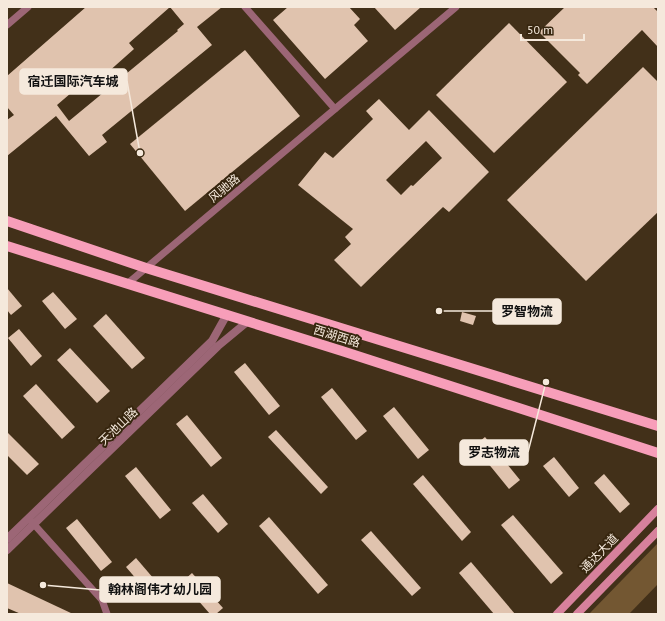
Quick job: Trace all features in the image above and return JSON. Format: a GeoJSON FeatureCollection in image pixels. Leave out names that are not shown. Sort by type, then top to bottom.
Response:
{"type":"FeatureCollection","features":[{"type":"Feature","properties":{"kind":"main road","name":"西湖西路"},"geometry":{"type":"LineString","coordinates":[[7,221],[146,268],[658,426]]}},
{"type":"Feature","properties":{"kind":"main road","name":"西湖西路"},"geometry":{"type":"LineString","coordinates":[[7,246],[658,454]]}},
{"type":"Feature","properties":{"kind":"main road","name":"通达大道"},"geometry":{"type":"LineString","coordinates":[[557,614],[658,509]]}},
{"type":"Feature","properties":{"kind":"main road"},"geometry":{"type":"LineString","coordinates":[[577,614],[658,531]]}},
{"type":"Feature","properties":{"kind":"street"},"geometry":{"type":"LineString","coordinates":[[7,25],[28,7]]}},
{"type":"Feature","properties":{"kind":"street"},"geometry":{"type":"LineString","coordinates":[[246,7],[335,109]]}},
{"type":"Feature","properties":{"kind":"street","name":"风驰路"},"geometry":{"type":"LineString","coordinates":[[127,284],[456,7]]}},
{"type":"Feature","properties":{"kind":"street","name":"天池山路"},"geometry":{"type":"LineString","coordinates":[[7,550],[31,521],[212,340],[226,316]]}},
{"type":"Feature","properties":{"kind":"street","name":"天池山路"},"geometry":{"type":"LineString","coordinates":[[7,539],[31,521],[218,346],[247,322]]}},
{"type":"Feature","properties":{"kind":"street"},"geometry":{"type":"LineString","coordinates":[[31,521],[102,600],[107,614]]}},
{"type":"Feature","properties":{"kind":"shaded area"},"geometry":{"type":"Polygon","coordinates":[[[658,543],[658,584],[629,614],[589,614],[658,543]]]}},
{"type":"Feature","properties":{"kind":"building"},"geometry":{"type":"Polygon","coordinates":[[[86,7],[170,7],[222,7],[197,27],[212,45],[102,135],[107,142],[89,156],[56,116],[7,156],[7,120],[14,115],[7,107],[7,76],[86,7]],[[170,7],[129,43],[134,49],[98,81],[92,75],[57,105],[69,121],[178,31],[177,30],[184,24],[170,7]]]}},
{"type":"Feature","properties":{"kind":"building"},"geometry":{"type":"Polygon","coordinates":[[[288,7],[349,7],[360,19],[354,25],[368,41],[325,79],[273,20],[288,7]]]}},
{"type":"Feature","properties":{"kind":"building"},"geometry":{"type":"Polygon","coordinates":[[[374,7],[421,7],[395,30],[374,7]]]}},
{"type":"Feature","properties":{"kind":"building"},"geometry":{"type":"Polygon","coordinates":[[[565,7],[653,7],[658,12],[658,47],[642,30],[587,84],[578,75],[580,73],[539,32],[565,7]]]}},
{"type":"Feature","properties":{"kind":"building"},"geometry":{"type":"Polygon","coordinates":[[[509,23],[567,82],[494,153],[436,95],[509,23]]]}},
{"type":"Feature","properties":{"kind":"building"},"geometry":{"type":"Polygon","coordinates":[[[245,50],[300,116],[185,211],[130,144],[245,50]]]}},
{"type":"Feature","properties":{"kind":"building"},"geometry":{"type":"Polygon","coordinates":[[[643,67],[658,82],[658,212],[586,281],[507,200],[643,67]]]}},
{"type":"Feature","properties":{"kind":"building"},"geometry":{"type":"Polygon","coordinates":[[[379,99],[409,130],[429,110],[489,172],[449,212],[443,207],[361,287],[334,260],[351,244],[345,237],[353,229],[298,185],[325,152],[333,158],[373,119],[366,111],[379,99]],[[426,141],[386,180],[401,195],[411,185],[413,186],[442,158],[426,141]]]}},
{"type":"Feature","properties":{"kind":"building"},"geometry":{"type":"Polygon","coordinates":[[[7,288],[22,306],[11,315],[7,310],[7,288]]]}},
{"type":"Feature","properties":{"kind":"building"},"geometry":{"type":"Polygon","coordinates":[[[53,292],[77,319],[65,329],[42,301],[53,292]]]}},
{"type":"Feature","properties":{"kind":"building"},"geometry":{"type":"Polygon","coordinates":[[[462,312],[476,316],[473,325],[460,321],[462,312]]]}},
{"type":"Feature","properties":{"kind":"building"},"geometry":{"type":"Polygon","coordinates":[[[106,314],[145,358],[132,369],[93,326],[106,314]]]}},
{"type":"Feature","properties":{"kind":"building"},"geometry":{"type":"Polygon","coordinates":[[[19,329],[42,356],[31,366],[8,338],[19,329]]]}},
{"type":"Feature","properties":{"kind":"building"},"geometry":{"type":"Polygon","coordinates":[[[70,348],[110,391],[97,403],[57,360],[70,348]]]}},
{"type":"Feature","properties":{"kind":"building"},"geometry":{"type":"Polygon","coordinates":[[[245,363],[280,406],[269,415],[234,372],[245,363]]]}},
{"type":"Feature","properties":{"kind":"building"},"geometry":{"type":"Polygon","coordinates":[[[36,384],[75,427],[62,439],[23,396],[36,384]]]}},
{"type":"Feature","properties":{"kind":"building"},"geometry":{"type":"Polygon","coordinates":[[[332,388],[367,431],[356,440],[321,397],[332,388]]]}},
{"type":"Feature","properties":{"kind":"building"},"geometry":{"type":"Polygon","coordinates":[[[394,407],[429,450],[418,459],[383,416],[394,407]]]}},
{"type":"Feature","properties":{"kind":"building"},"geometry":{"type":"Polygon","coordinates":[[[187,415],[222,458],[211,467],[176,424],[187,415]]]}},
{"type":"Feature","properties":{"kind":"building"},"geometry":{"type":"Polygon","coordinates":[[[276,430],[328,487],[321,494],[268,437],[276,430]]]}},
{"type":"Feature","properties":{"kind":"building"},"geometry":{"type":"Polygon","coordinates":[[[7,432],[39,464],[27,475],[7,455],[7,432]]]}},
{"type":"Feature","properties":{"kind":"building"},"geometry":{"type":"Polygon","coordinates":[[[485,437],[520,480],[509,489],[474,446],[485,437]]]}},
{"type":"Feature","properties":{"kind":"building"},"geometry":{"type":"Polygon","coordinates":[[[554,457],[579,488],[569,497],[543,466],[554,457]]]}},
{"type":"Feature","properties":{"kind":"building"},"geometry":{"type":"Polygon","coordinates":[[[136,467],[171,510],[160,519],[125,476],[136,467]]]}},
{"type":"Feature","properties":{"kind":"building"},"geometry":{"type":"Polygon","coordinates":[[[604,474],[630,504],[620,513],[594,483],[604,474]]]}},
{"type":"Feature","properties":{"kind":"building"},"geometry":{"type":"Polygon","coordinates":[[[423,475],[471,532],[462,541],[413,484],[423,475]]]}},
{"type":"Feature","properties":{"kind":"building"},"geometry":{"type":"Polygon","coordinates":[[[203,494],[228,524],[218,533],[192,503],[203,494]]]}},
{"type":"Feature","properties":{"kind":"building"},"geometry":{"type":"Polygon","coordinates":[[[513,515],[563,573],[551,584],[501,525],[513,515]]]}},
{"type":"Feature","properties":{"kind":"building"},"geometry":{"type":"Polygon","coordinates":[[[269,517],[328,585],[318,594],[259,526],[269,517]]]}},
{"type":"Feature","properties":{"kind":"building"},"geometry":{"type":"Polygon","coordinates":[[[77,519],[112,562],[101,571],[66,528],[77,519]]]}},
{"type":"Feature","properties":{"kind":"building"},"geometry":{"type":"Polygon","coordinates":[[[371,531],[421,588],[412,596],[361,540],[371,531]]]}},
{"type":"Feature","properties":{"kind":"building"},"geometry":{"type":"Polygon","coordinates":[[[136,558],[166,593],[156,602],[126,567],[136,558]]]}},
{"type":"Feature","properties":{"kind":"building"},"geometry":{"type":"Polygon","coordinates":[[[471,562],[515,614],[494,614],[459,573],[471,562]]]}},
{"type":"Feature","properties":{"kind":"building"},"geometry":{"type":"Polygon","coordinates":[[[192,573],[223,608],[216,614],[210,614],[182,582],[192,573]]]}},
{"type":"Feature","properties":{"kind":"building"},"geometry":{"type":"Polygon","coordinates":[[[7,583],[73,614],[21,614],[7,608],[7,583]]]}},
{"type":"Feature","properties":{"kind":"place","name":"宿迁国际汽车城"},"geometry":{"type":"Point","coordinates":[140,153]}},
{"type":"Feature","properties":{"kind":"place","name":"罗智物流"},"geometry":{"type":"Point","coordinates":[439,311]}},
{"type":"Feature","properties":{"kind":"place","name":"罗志物流"},"geometry":{"type":"Point","coordinates":[546,382]}},
{"type":"Feature","properties":{"kind":"place","name":"翰林阁伟才幼儿园"},"geometry":{"type":"Point","coordinates":[43,585]}}]}
